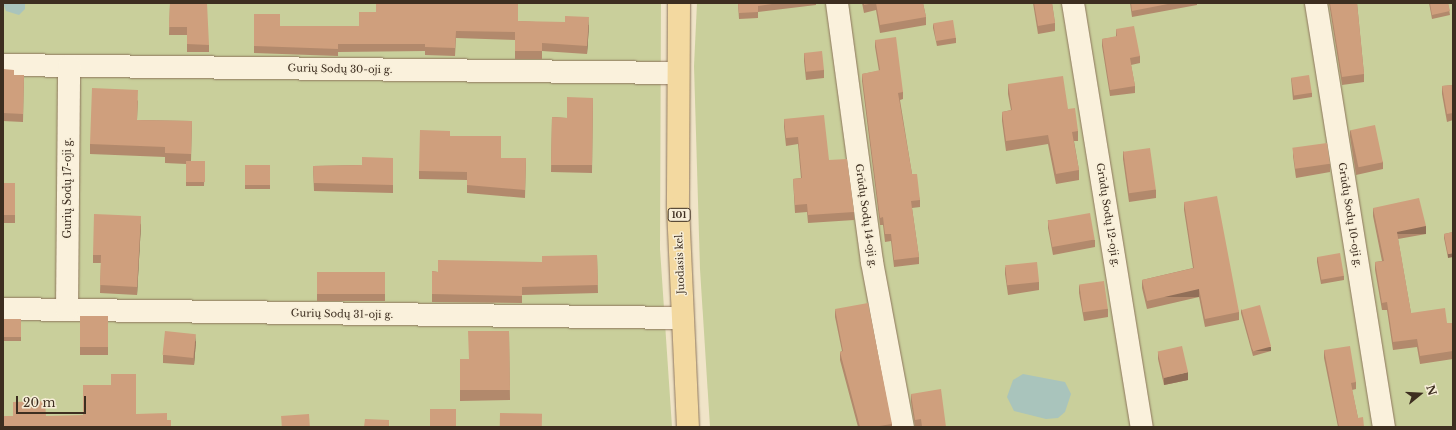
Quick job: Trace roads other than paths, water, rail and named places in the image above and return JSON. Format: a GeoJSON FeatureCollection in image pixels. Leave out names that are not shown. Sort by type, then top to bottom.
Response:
{"type":"FeatureCollection","features":[{"type":"Feature","properties":{"kind":"main road","name":"Juodasis kel."},"geometry":{"type":"LineString","coordinates":[[679,3],[677,74],[681,318],[688,427]]}},
{"type":"Feature","properties":{"kind":"street","name":"Grūdų Sodų 14-oji g."},"geometry":{"type":"LineString","coordinates":[[837,3],[872,262],[903,427]]}},
{"type":"Feature","properties":{"kind":"street","name":"Grūdų Sodų 12-oji g."},"geometry":{"type":"LineString","coordinates":[[1073,3],[1142,427]]}},
{"type":"Feature","properties":{"kind":"street","name":"Grūdų Sodų 10-oji g."},"geometry":{"type":"LineString","coordinates":[[1316,3],[1384,427]]}},
{"type":"Feature","properties":{"kind":"street","name":"Gurių Sodų 30-oji g."},"geometry":{"type":"LineString","coordinates":[[3,65],[677,74]]}},
{"type":"Feature","properties":{"kind":"street","name":"Gurių Sodų 17-oji g."},"geometry":{"type":"LineString","coordinates":[[67,310],[68,66]]}},
{"type":"Feature","properties":{"kind":"street","name":"Gurių Sodų 31-oji g."},"geometry":{"type":"LineString","coordinates":[[3,309],[681,318]]}},
{"type":"Feature","properties":{"kind":"water"},"geometry":{"type":"Polygon","coordinates":[[[3,3],[25,3],[25,9],[19,15],[6,11],[3,3]]]}},
{"type":"Feature","properties":{"kind":"water"},"geometry":{"type":"Polygon","coordinates":[[[1023,374],[1065,382],[1071,394],[1065,412],[1058,418],[1046,419],[1014,411],[1007,397],[1013,380],[1023,374]]]}}]}
